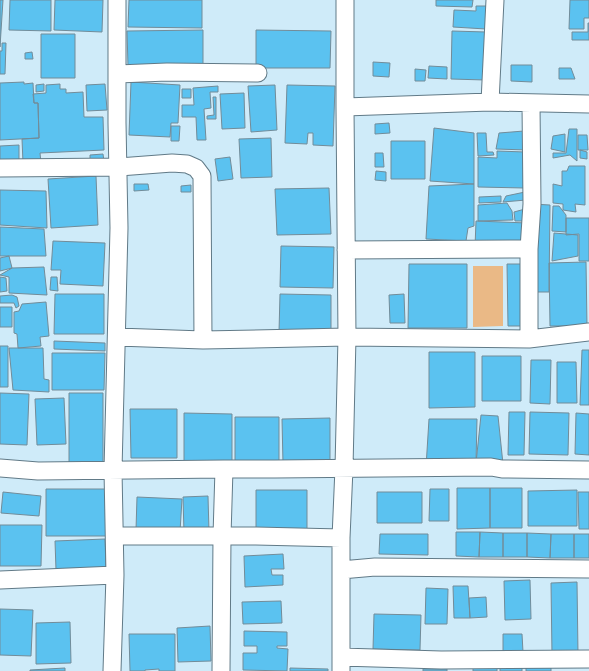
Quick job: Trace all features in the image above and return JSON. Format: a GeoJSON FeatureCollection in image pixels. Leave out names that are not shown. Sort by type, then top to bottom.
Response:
{"type":"FeatureCollection","features":[{"type":"Feature","properties":{"kind":"street"},"geometry":{"type":"LineString","coordinates":[[112,671],[115,575],[113,470],[119,228],[117,0]]}},
{"type":"Feature","properties":{"kind":"street"},"geometry":{"type":"LineString","coordinates":[[345,0],[347,337],[341,538],[341,664],[441,660],[589,659]]}},
{"type":"Feature","properties":{"kind":"street"},"geometry":{"type":"LineString","coordinates":[[490,102],[495,0]]}},
{"type":"Feature","properties":{"kind":"street"},"geometry":{"type":"LineString","coordinates":[[118,74],[167,72],[258,73]]}},
{"type":"Feature","properties":{"kind":"street"},"geometry":{"type":"LineString","coordinates":[[345,107],[490,102],[589,104]]}},
{"type":"Feature","properties":{"kind":"street"},"geometry":{"type":"LineString","coordinates":[[529,339],[529,249],[532,204],[532,104]]}},
{"type":"Feature","properties":{"kind":"street"},"geometry":{"type":"LineString","coordinates":[[0,168],[119,167],[172,164],[187,164],[196,168],[202,176],[203,340]]}},
{"type":"Feature","properties":{"kind":"street"},"geometry":{"type":"LineString","coordinates":[[346,250],[529,249]]}},
{"type":"Feature","properties":{"kind":"street"},"geometry":{"type":"LineString","coordinates":[[116,337],[203,340],[347,337],[529,339],[589,332]]}},
{"type":"Feature","properties":{"kind":"street"},"geometry":{"type":"LineString","coordinates":[[0,468],[38,471],[490,467],[502,469],[589,470]]}},
{"type":"Feature","properties":{"kind":"street"},"geometry":{"type":"LineString","coordinates":[[221,671],[224,469]]}},
{"type":"Feature","properties":{"kind":"street"},"geometry":{"type":"LineString","coordinates":[[115,536],[277,536],[341,538]]}},
{"type":"Feature","properties":{"kind":"street"},"geometry":{"type":"LineString","coordinates":[[341,570],[375,567],[589,569]]}},
{"type":"Feature","properties":{"kind":"street"},"geometry":{"type":"LineString","coordinates":[[0,580],[115,575]]}},
{"type":"Feature","properties":{"kind":"shaded area"},"geometry":{"type":"Polygon","coordinates":[[[473,266],[503,266],[503,326],[473,327],[473,266]]]}},
{"type":"Feature","properties":{"kind":"building"},"geometry":{"type":"Polygon","coordinates":[[[0,0],[3,0],[0,47],[0,0]]]}},
{"type":"Feature","properties":{"kind":"building"},"geometry":{"type":"Polygon","coordinates":[[[10,0],[51,0],[51,31],[9,30],[10,0]]]}},
{"type":"Feature","properties":{"kind":"building"},"geometry":{"type":"Polygon","coordinates":[[[55,0],[103,0],[102,32],[54,30],[55,0]]]}},
{"type":"Feature","properties":{"kind":"building"},"geometry":{"type":"Polygon","coordinates":[[[129,0],[202,0],[202,28],[128,27],[129,0]]]}},
{"type":"Feature","properties":{"kind":"building"},"geometry":{"type":"Polygon","coordinates":[[[436,0],[473,0],[472,7],[436,6],[436,0]]]}},
{"type":"Feature","properties":{"kind":"building"},"geometry":{"type":"Polygon","coordinates":[[[570,0],[589,0],[589,18],[584,18],[584,29],[569,29],[570,0]]]}},
{"type":"Feature","properties":{"kind":"building"},"geometry":{"type":"Polygon","coordinates":[[[476,6],[487,6],[486,29],[453,27],[454,10],[476,11],[476,6]]]}},
{"type":"Feature","properties":{"kind":"building"},"geometry":{"type":"Polygon","coordinates":[[[588,23],[589,40],[572,40],[572,32],[588,32],[588,23]]]}},
{"type":"Feature","properties":{"kind":"building"},"geometry":{"type":"Polygon","coordinates":[[[203,30],[203,66],[128,66],[127,31],[203,30]]]}},
{"type":"Feature","properties":{"kind":"building"},"geometry":{"type":"Polygon","coordinates":[[[256,30],[331,31],[330,68],[256,68],[256,30]]]}},
{"type":"Feature","properties":{"kind":"building"},"geometry":{"type":"Polygon","coordinates":[[[452,31],[486,32],[485,80],[451,79],[452,31]]]}},
{"type":"Feature","properties":{"kind":"building"},"geometry":{"type":"Polygon","coordinates":[[[41,34],[75,34],[75,78],[41,78],[41,34]]]}},
{"type":"Feature","properties":{"kind":"building"},"geometry":{"type":"Polygon","coordinates":[[[2,43],[6,43],[5,74],[0,74],[0,51],[2,51],[2,43]]]}},
{"type":"Feature","properties":{"kind":"building"},"geometry":{"type":"Polygon","coordinates":[[[32,52],[33,59],[25,59],[25,53],[32,52]]]}},
{"type":"Feature","properties":{"kind":"building"},"geometry":{"type":"Polygon","coordinates":[[[373,62],[390,63],[389,77],[373,76],[373,62]]]}},
{"type":"Feature","properties":{"kind":"building"},"geometry":{"type":"Polygon","coordinates":[[[511,65],[532,65],[532,82],[511,81],[511,65]]]}},
{"type":"Feature","properties":{"kind":"building"},"geometry":{"type":"Polygon","coordinates":[[[429,66],[447,67],[447,79],[428,78],[429,66]]]}},
{"type":"Feature","properties":{"kind":"building"},"geometry":{"type":"Polygon","coordinates":[[[559,68],[571,68],[575,79],[559,79],[559,68]]]}},
{"type":"Feature","properties":{"kind":"building"},"geometry":{"type":"Polygon","coordinates":[[[415,69],[426,70],[425,81],[415,81],[415,69]]]}},
{"type":"Feature","properties":{"kind":"building"},"geometry":{"type":"Polygon","coordinates":[[[24,82],[24,84],[33,83],[34,103],[38,103],[39,138],[0,140],[0,83],[24,82]]]}},
{"type":"Feature","properties":{"kind":"building"},"geometry":{"type":"Polygon","coordinates":[[[131,82],[180,85],[178,123],[171,123],[170,137],[129,135],[131,82]]]}},
{"type":"Feature","properties":{"kind":"building"},"geometry":{"type":"Polygon","coordinates":[[[44,84],[44,91],[36,92],[36,85],[44,84]]]}},
{"type":"Feature","properties":{"kind":"building"},"geometry":{"type":"Polygon","coordinates":[[[60,84],[60,89],[66,89],[66,93],[83,92],[84,117],[103,117],[104,150],[40,153],[41,163],[23,163],[22,139],[39,138],[38,103],[34,103],[33,94],[46,93],[46,85],[60,84]]]}},
{"type":"Feature","properties":{"kind":"building"},"geometry":{"type":"Polygon","coordinates":[[[105,84],[107,110],[87,111],[86,85],[105,84]]]}},
{"type":"Feature","properties":{"kind":"building"},"geometry":{"type":"Polygon","coordinates":[[[275,85],[277,130],[251,132],[248,86],[275,85]]]}},
{"type":"Feature","properties":{"kind":"building"},"geometry":{"type":"Polygon","coordinates":[[[287,85],[335,86],[333,146],[313,145],[313,133],[308,133],[307,144],[285,143],[287,85]]]}},
{"type":"Feature","properties":{"kind":"building"},"geometry":{"type":"Polygon","coordinates":[[[218,86],[218,92],[210,92],[211,108],[204,109],[206,140],[197,140],[196,117],[182,117],[182,105],[194,105],[193,88],[218,86]]]}},
{"type":"Feature","properties":{"kind":"building"},"geometry":{"type":"Polygon","coordinates":[[[182,89],[191,89],[191,98],[182,98],[182,89]]]}},
{"type":"Feature","properties":{"kind":"building"},"geometry":{"type":"Polygon","coordinates":[[[244,93],[245,128],[222,129],[220,94],[244,93]]]}},
{"type":"Feature","properties":{"kind":"building"},"geometry":{"type":"Polygon","coordinates":[[[213,97],[216,97],[216,119],[207,119],[207,116],[214,115],[213,97]]]}},
{"type":"Feature","properties":{"kind":"building"},"geometry":{"type":"Polygon","coordinates":[[[389,123],[390,133],[375,134],[375,124],[389,123]]]}},
{"type":"Feature","properties":{"kind":"building"},"geometry":{"type":"Polygon","coordinates":[[[171,126],[180,126],[179,141],[171,141],[171,126]]]}},
{"type":"Feature","properties":{"kind":"building"},"geometry":{"type":"Polygon","coordinates":[[[434,128],[474,133],[474,184],[430,181],[434,128]]]}},
{"type":"Feature","properties":{"kind":"building"},"geometry":{"type":"Polygon","coordinates":[[[569,129],[577,129],[577,161],[570,155],[553,158],[553,153],[566,153],[569,129]]]}},
{"type":"Feature","properties":{"kind":"building"},"geometry":{"type":"Polygon","coordinates":[[[524,131],[527,150],[496,149],[499,133],[524,131]]]}},
{"type":"Feature","properties":{"kind":"building"},"geometry":{"type":"Polygon","coordinates":[[[477,133],[486,133],[487,152],[493,152],[494,155],[478,156],[477,133]]]}},
{"type":"Feature","properties":{"kind":"building"},"geometry":{"type":"Polygon","coordinates":[[[565,134],[565,152],[551,149],[553,136],[565,134]]]}},
{"type":"Feature","properties":{"kind":"building"},"geometry":{"type":"Polygon","coordinates":[[[578,135],[587,135],[588,150],[578,150],[578,135]]]}},
{"type":"Feature","properties":{"kind":"building"},"geometry":{"type":"Polygon","coordinates":[[[271,138],[272,177],[241,178],[239,139],[271,138]]]}},
{"type":"Feature","properties":{"kind":"building"},"geometry":{"type":"Polygon","coordinates":[[[391,141],[425,141],[425,179],[391,179],[391,141]]]}},
{"type":"Feature","properties":{"kind":"building"},"geometry":{"type":"Polygon","coordinates":[[[19,145],[19,163],[0,164],[0,146],[19,145]]]}},
{"type":"Feature","properties":{"kind":"building"},"geometry":{"type":"Polygon","coordinates":[[[580,150],[587,152],[587,159],[580,158],[580,150]]]}},
{"type":"Feature","properties":{"kind":"building"},"geometry":{"type":"Polygon","coordinates":[[[497,151],[525,152],[524,188],[478,187],[478,157],[497,158],[497,151]]]}},
{"type":"Feature","properties":{"kind":"building"},"geometry":{"type":"Polygon","coordinates":[[[375,153],[383,153],[384,167],[375,167],[375,153]]]}},
{"type":"Feature","properties":{"kind":"building"},"geometry":{"type":"Polygon","coordinates":[[[103,154],[104,161],[90,162],[90,155],[103,154]]]}},
{"type":"Feature","properties":{"kind":"building"},"geometry":{"type":"Polygon","coordinates":[[[230,157],[233,179],[218,181],[215,159],[230,157]]]}},
{"type":"Feature","properties":{"kind":"building"},"geometry":{"type":"Polygon","coordinates":[[[569,166],[585,166],[585,205],[575,204],[576,212],[563,210],[563,204],[553,203],[553,184],[562,186],[562,171],[567,171],[569,166]]]}},
{"type":"Feature","properties":{"kind":"building"},"geometry":{"type":"Polygon","coordinates":[[[376,171],[386,172],[386,181],[375,180],[376,171]]]}},
{"type":"Feature","properties":{"kind":"building"},"geometry":{"type":"Polygon","coordinates":[[[96,176],[98,225],[51,228],[48,179],[96,176]]]}},
{"type":"Feature","properties":{"kind":"building"},"geometry":{"type":"Polygon","coordinates":[[[134,184],[148,184],[149,190],[134,191],[134,184]]]}},
{"type":"Feature","properties":{"kind":"building"},"geometry":{"type":"Polygon","coordinates":[[[474,184],[474,226],[468,228],[466,241],[426,239],[429,186],[474,184]]]}},
{"type":"Feature","properties":{"kind":"building"},"geometry":{"type":"Polygon","coordinates":[[[191,185],[191,192],[181,192],[181,186],[191,185]]]}},
{"type":"Feature","properties":{"kind":"building"},"geometry":{"type":"Polygon","coordinates":[[[329,188],[331,234],[277,235],[275,189],[329,188]]]}},
{"type":"Feature","properties":{"kind":"building"},"geometry":{"type":"Polygon","coordinates":[[[0,190],[46,191],[47,228],[0,225],[0,190]]]}},
{"type":"Feature","properties":{"kind":"building"},"geometry":{"type":"Polygon","coordinates":[[[525,192],[526,200],[503,202],[506,196],[525,192]]]}},
{"type":"Feature","properties":{"kind":"building"},"geometry":{"type":"Polygon","coordinates":[[[501,196],[501,202],[479,203],[479,197],[501,196]]]}},
{"type":"Feature","properties":{"kind":"building"},"geometry":{"type":"Polygon","coordinates":[[[507,203],[512,211],[513,220],[478,221],[478,205],[507,203]]]}},
{"type":"Feature","properties":{"kind":"building"},"geometry":{"type":"Polygon","coordinates":[[[532,204],[550,205],[549,292],[530,292],[532,204]]]}},
{"type":"Feature","properties":{"kind":"building"},"geometry":{"type":"Polygon","coordinates":[[[553,206],[559,206],[566,215],[566,232],[552,231],[553,206]]]}},
{"type":"Feature","properties":{"kind":"building"},"geometry":{"type":"Polygon","coordinates":[[[525,209],[526,221],[515,221],[514,212],[525,209]]]}},
{"type":"Feature","properties":{"kind":"building"},"geometry":{"type":"Polygon","coordinates":[[[566,218],[589,218],[589,261],[579,261],[579,234],[566,235],[566,218]]]}},
{"type":"Feature","properties":{"kind":"building"},"geometry":{"type":"Polygon","coordinates":[[[476,221],[527,223],[526,247],[475,247],[476,221]]]}},
{"type":"Feature","properties":{"kind":"building"},"geometry":{"type":"Polygon","coordinates":[[[0,227],[44,229],[46,256],[0,256],[0,227]]]}},
{"type":"Feature","properties":{"kind":"building"},"geometry":{"type":"Polygon","coordinates":[[[554,233],[578,235],[578,256],[552,261],[554,233]]]}},
{"type":"Feature","properties":{"kind":"building"},"geometry":{"type":"Polygon","coordinates":[[[53,241],[105,243],[103,286],[60,284],[61,270],[51,270],[53,241]]]}},
{"type":"Feature","properties":{"kind":"building"},"geometry":{"type":"Polygon","coordinates":[[[281,246],[334,247],[333,288],[280,287],[281,246]]]}},
{"type":"Feature","properties":{"kind":"building"},"geometry":{"type":"Polygon","coordinates":[[[9,256],[12,268],[0,271],[0,258],[9,256]]]}},
{"type":"Feature","properties":{"kind":"building"},"geometry":{"type":"Polygon","coordinates":[[[586,262],[587,326],[550,326],[549,263],[586,262]]]}},
{"type":"Feature","properties":{"kind":"building"},"geometry":{"type":"Polygon","coordinates":[[[409,264],[467,264],[467,328],[408,328],[409,264]]]}},
{"type":"Feature","properties":{"kind":"building"},"geometry":{"type":"Polygon","coordinates":[[[507,264],[521,264],[522,326],[508,326],[507,264]]]}},
{"type":"Feature","properties":{"kind":"building"},"geometry":{"type":"Polygon","coordinates":[[[44,267],[47,295],[9,293],[9,277],[0,275],[12,268],[44,267]]]}},
{"type":"Feature","properties":{"kind":"building"},"geometry":{"type":"Polygon","coordinates":[[[0,277],[6,278],[7,291],[0,292],[0,277]]]}},
{"type":"Feature","properties":{"kind":"building"},"geometry":{"type":"Polygon","coordinates":[[[51,277],[57,277],[58,291],[50,290],[51,277]]]}},
{"type":"Feature","properties":{"kind":"building"},"geometry":{"type":"Polygon","coordinates":[[[55,294],[104,294],[104,334],[54,334],[55,294]]]}},
{"type":"Feature","properties":{"kind":"building"},"geometry":{"type":"Polygon","coordinates":[[[280,294],[331,295],[331,332],[279,332],[280,294]]]}},
{"type":"Feature","properties":{"kind":"building"},"geometry":{"type":"Polygon","coordinates":[[[404,294],[405,323],[390,323],[389,295],[404,294]]]}},
{"type":"Feature","properties":{"kind":"building"},"geometry":{"type":"Polygon","coordinates":[[[12,295],[17,297],[19,306],[16,308],[14,303],[0,303],[0,296],[12,295]]]}},
{"type":"Feature","properties":{"kind":"building"},"geometry":{"type":"Polygon","coordinates":[[[46,302],[49,336],[40,337],[41,346],[18,348],[17,334],[14,333],[14,312],[19,311],[22,304],[46,302]]]}},
{"type":"Feature","properties":{"kind":"building"},"geometry":{"type":"Polygon","coordinates":[[[0,307],[12,307],[12,327],[0,327],[0,307]]]}},
{"type":"Feature","properties":{"kind":"building"},"geometry":{"type":"Polygon","coordinates":[[[54,341],[105,343],[105,351],[54,349],[54,341]]]}},
{"type":"Feature","properties":{"kind":"building"},"geometry":{"type":"Polygon","coordinates":[[[0,346],[8,346],[8,387],[0,387],[0,346]]]}},
{"type":"Feature","properties":{"kind":"building"},"geometry":{"type":"Polygon","coordinates":[[[9,348],[43,348],[44,379],[49,380],[49,392],[13,390],[9,348]]]}},
{"type":"Feature","properties":{"kind":"building"},"geometry":{"type":"Polygon","coordinates":[[[582,350],[589,350],[589,405],[580,405],[582,350]]]}},
{"type":"Feature","properties":{"kind":"building"},"geometry":{"type":"Polygon","coordinates":[[[429,352],[475,352],[475,407],[429,408],[429,352]]]}},
{"type":"Feature","properties":{"kind":"building"},"geometry":{"type":"Polygon","coordinates":[[[52,353],[105,353],[104,390],[52,390],[52,353]]]}},
{"type":"Feature","properties":{"kind":"building"},"geometry":{"type":"Polygon","coordinates":[[[482,356],[521,356],[521,401],[482,401],[482,356]]]}},
{"type":"Feature","properties":{"kind":"building"},"geometry":{"type":"Polygon","coordinates":[[[531,360],[551,360],[550,404],[530,403],[531,360]]]}},
{"type":"Feature","properties":{"kind":"building"},"geometry":{"type":"Polygon","coordinates":[[[557,362],[576,362],[577,403],[557,403],[557,362]]]}},
{"type":"Feature","properties":{"kind":"building"},"geometry":{"type":"Polygon","coordinates":[[[0,393],[29,394],[27,445],[0,444],[0,393]]]}},
{"type":"Feature","properties":{"kind":"building"},"geometry":{"type":"Polygon","coordinates":[[[69,393],[103,393],[103,464],[69,464],[69,393]]]}},
{"type":"Feature","properties":{"kind":"building"},"geometry":{"type":"Polygon","coordinates":[[[64,398],[66,444],[37,445],[35,399],[64,398]]]}},
{"type":"Feature","properties":{"kind":"building"},"geometry":{"type":"Polygon","coordinates":[[[130,409],[177,409],[177,458],[131,458],[130,409]]]}},
{"type":"Feature","properties":{"kind":"building"},"geometry":{"type":"Polygon","coordinates":[[[509,412],[525,412],[524,455],[508,455],[509,412]]]}},
{"type":"Feature","properties":{"kind":"building"},"geometry":{"type":"Polygon","coordinates":[[[530,412],[569,413],[568,455],[529,454],[530,412]]]}},
{"type":"Feature","properties":{"kind":"building"},"geometry":{"type":"Polygon","coordinates":[[[184,413],[232,414],[232,465],[184,464],[184,413]]]}},
{"type":"Feature","properties":{"kind":"building"},"geometry":{"type":"Polygon","coordinates":[[[576,413],[589,414],[589,455],[575,454],[576,413]]]}},
{"type":"Feature","properties":{"kind":"building"},"geometry":{"type":"Polygon","coordinates":[[[481,415],[498,416],[503,464],[476,463],[481,415]]]}},
{"type":"Feature","properties":{"kind":"building"},"geometry":{"type":"Polygon","coordinates":[[[235,417],[279,417],[279,465],[235,464],[235,417]]]}},
{"type":"Feature","properties":{"kind":"building"},"geometry":{"type":"Polygon","coordinates":[[[330,418],[330,463],[283,464],[282,419],[330,418]]]}},
{"type":"Feature","properties":{"kind":"building"},"geometry":{"type":"Polygon","coordinates":[[[429,419],[477,419],[476,463],[426,467],[429,419]]]}},
{"type":"Feature","properties":{"kind":"building"},"geometry":{"type":"Polygon","coordinates":[[[457,488],[490,488],[490,528],[457,529],[457,488]]]}},
{"type":"Feature","properties":{"kind":"building"},"geometry":{"type":"Polygon","coordinates":[[[490,488],[522,488],[522,528],[490,528],[490,488]]]}},
{"type":"Feature","properties":{"kind":"building"},"geometry":{"type":"Polygon","coordinates":[[[46,489],[106,489],[107,536],[46,536],[46,489]]]}},
{"type":"Feature","properties":{"kind":"building"},"geometry":{"type":"Polygon","coordinates":[[[430,489],[449,489],[449,521],[429,521],[430,489]]]}},
{"type":"Feature","properties":{"kind":"building"},"geometry":{"type":"Polygon","coordinates":[[[256,490],[307,490],[307,529],[256,529],[256,490]]]}},
{"type":"Feature","properties":{"kind":"building"},"geometry":{"type":"Polygon","coordinates":[[[577,490],[577,526],[528,526],[528,491],[577,490]]]}},
{"type":"Feature","properties":{"kind":"building"},"geometry":{"type":"Polygon","coordinates":[[[3,492],[41,496],[39,516],[1,513],[3,492]]]}},
{"type":"Feature","properties":{"kind":"building"},"geometry":{"type":"Polygon","coordinates":[[[377,492],[422,492],[422,523],[377,523],[377,492]]]}},
{"type":"Feature","properties":{"kind":"building"},"geometry":{"type":"Polygon","coordinates":[[[578,492],[589,492],[589,529],[579,529],[578,492]]]}},
{"type":"Feature","properties":{"kind":"building"},"geometry":{"type":"Polygon","coordinates":[[[208,496],[209,532],[184,533],[183,497],[208,496]]]}},
{"type":"Feature","properties":{"kind":"building"},"geometry":{"type":"Polygon","coordinates":[[[137,497],[182,499],[180,532],[136,530],[137,497]]]}},
{"type":"Feature","properties":{"kind":"building"},"geometry":{"type":"Polygon","coordinates":[[[0,525],[42,525],[41,566],[0,566],[0,525]]]}},
{"type":"Feature","properties":{"kind":"building"},"geometry":{"type":"Polygon","coordinates":[[[456,532],[480,532],[479,557],[456,556],[456,532]]]}},
{"type":"Feature","properties":{"kind":"building"},"geometry":{"type":"Polygon","coordinates":[[[480,532],[503,533],[503,557],[479,557],[480,532]]]}},
{"type":"Feature","properties":{"kind":"building"},"geometry":{"type":"Polygon","coordinates":[[[503,533],[527,533],[527,557],[503,557],[503,533]]]}},
{"type":"Feature","properties":{"kind":"building"},"geometry":{"type":"Polygon","coordinates":[[[527,533],[551,534],[550,558],[527,557],[527,533]]]}},
{"type":"Feature","properties":{"kind":"building"},"geometry":{"type":"Polygon","coordinates":[[[380,534],[428,534],[428,555],[379,554],[380,534]]]}},
{"type":"Feature","properties":{"kind":"building"},"geometry":{"type":"Polygon","coordinates":[[[551,534],[574,534],[574,558],[550,558],[551,534]]]}},
{"type":"Feature","properties":{"kind":"building"},"geometry":{"type":"Polygon","coordinates":[[[574,534],[589,534],[589,558],[574,558],[574,534]]]}},
{"type":"Feature","properties":{"kind":"building"},"geometry":{"type":"Polygon","coordinates":[[[105,539],[106,569],[56,570],[55,541],[105,539]]]}},
{"type":"Feature","properties":{"kind":"building"},"geometry":{"type":"Polygon","coordinates":[[[283,554],[284,569],[271,569],[272,575],[283,575],[283,585],[245,587],[244,556],[283,554]]]}},
{"type":"Feature","properties":{"kind":"building"},"geometry":{"type":"Polygon","coordinates":[[[530,580],[531,619],[505,620],[504,581],[530,580]]]}},
{"type":"Feature","properties":{"kind":"building"},"geometry":{"type":"Polygon","coordinates":[[[577,582],[578,654],[552,655],[551,583],[577,582]]]}},
{"type":"Feature","properties":{"kind":"building"},"geometry":{"type":"Polygon","coordinates":[[[453,586],[468,586],[470,618],[454,618],[453,586]]]}},
{"type":"Feature","properties":{"kind":"building"},"geometry":{"type":"Polygon","coordinates":[[[426,588],[448,589],[447,624],[425,624],[426,588]]]}},
{"type":"Feature","properties":{"kind":"building"},"geometry":{"type":"Polygon","coordinates":[[[486,597],[487,617],[470,618],[469,598],[486,597]]]}},
{"type":"Feature","properties":{"kind":"building"},"geometry":{"type":"Polygon","coordinates":[[[281,601],[282,623],[243,624],[242,602],[281,601]]]}},
{"type":"Feature","properties":{"kind":"building"},"geometry":{"type":"Polygon","coordinates":[[[0,609],[33,610],[31,656],[0,655],[0,609]]]}},
{"type":"Feature","properties":{"kind":"building"},"geometry":{"type":"Polygon","coordinates":[[[374,614],[421,615],[420,650],[373,649],[374,614]]]}},
{"type":"Feature","properties":{"kind":"building"},"geometry":{"type":"Polygon","coordinates":[[[70,622],[71,663],[36,664],[36,623],[70,622]]]}},
{"type":"Feature","properties":{"kind":"building"},"geometry":{"type":"Polygon","coordinates":[[[210,626],[211,661],[178,662],[177,628],[210,626]]]}},
{"type":"Feature","properties":{"kind":"building"},"geometry":{"type":"Polygon","coordinates":[[[244,631],[287,632],[287,646],[277,646],[277,648],[288,649],[287,671],[243,670],[243,653],[257,653],[257,646],[244,646],[244,631]]]}},
{"type":"Feature","properties":{"kind":"building"},"geometry":{"type":"Polygon","coordinates":[[[129,634],[175,634],[175,671],[159,671],[159,669],[130,671],[129,634]]]}},
{"type":"Feature","properties":{"kind":"building"},"geometry":{"type":"Polygon","coordinates":[[[503,634],[522,634],[523,652],[503,653],[503,634]]]}},
{"type":"Feature","properties":{"kind":"building"},"geometry":{"type":"Polygon","coordinates":[[[500,665],[522,665],[522,671],[500,671],[500,665]]]}},
{"type":"Feature","properties":{"kind":"building"},"geometry":{"type":"Polygon","coordinates":[[[497,667],[497,671],[473,671],[473,668],[497,667]]]}},
{"type":"Feature","properties":{"kind":"building"},"geometry":{"type":"Polygon","coordinates":[[[526,667],[551,667],[551,671],[526,671],[526,667]]]}},
{"type":"Feature","properties":{"kind":"building"},"geometry":{"type":"Polygon","coordinates":[[[65,668],[65,671],[30,671],[30,670],[65,668]]]}},
{"type":"Feature","properties":{"kind":"building"},"geometry":{"type":"Polygon","coordinates":[[[290,668],[328,669],[328,671],[290,671],[290,668]]]}},
{"type":"Feature","properties":{"kind":"building"},"geometry":{"type":"Polygon","coordinates":[[[423,669],[447,669],[447,671],[423,671],[423,669]]]}}]}
